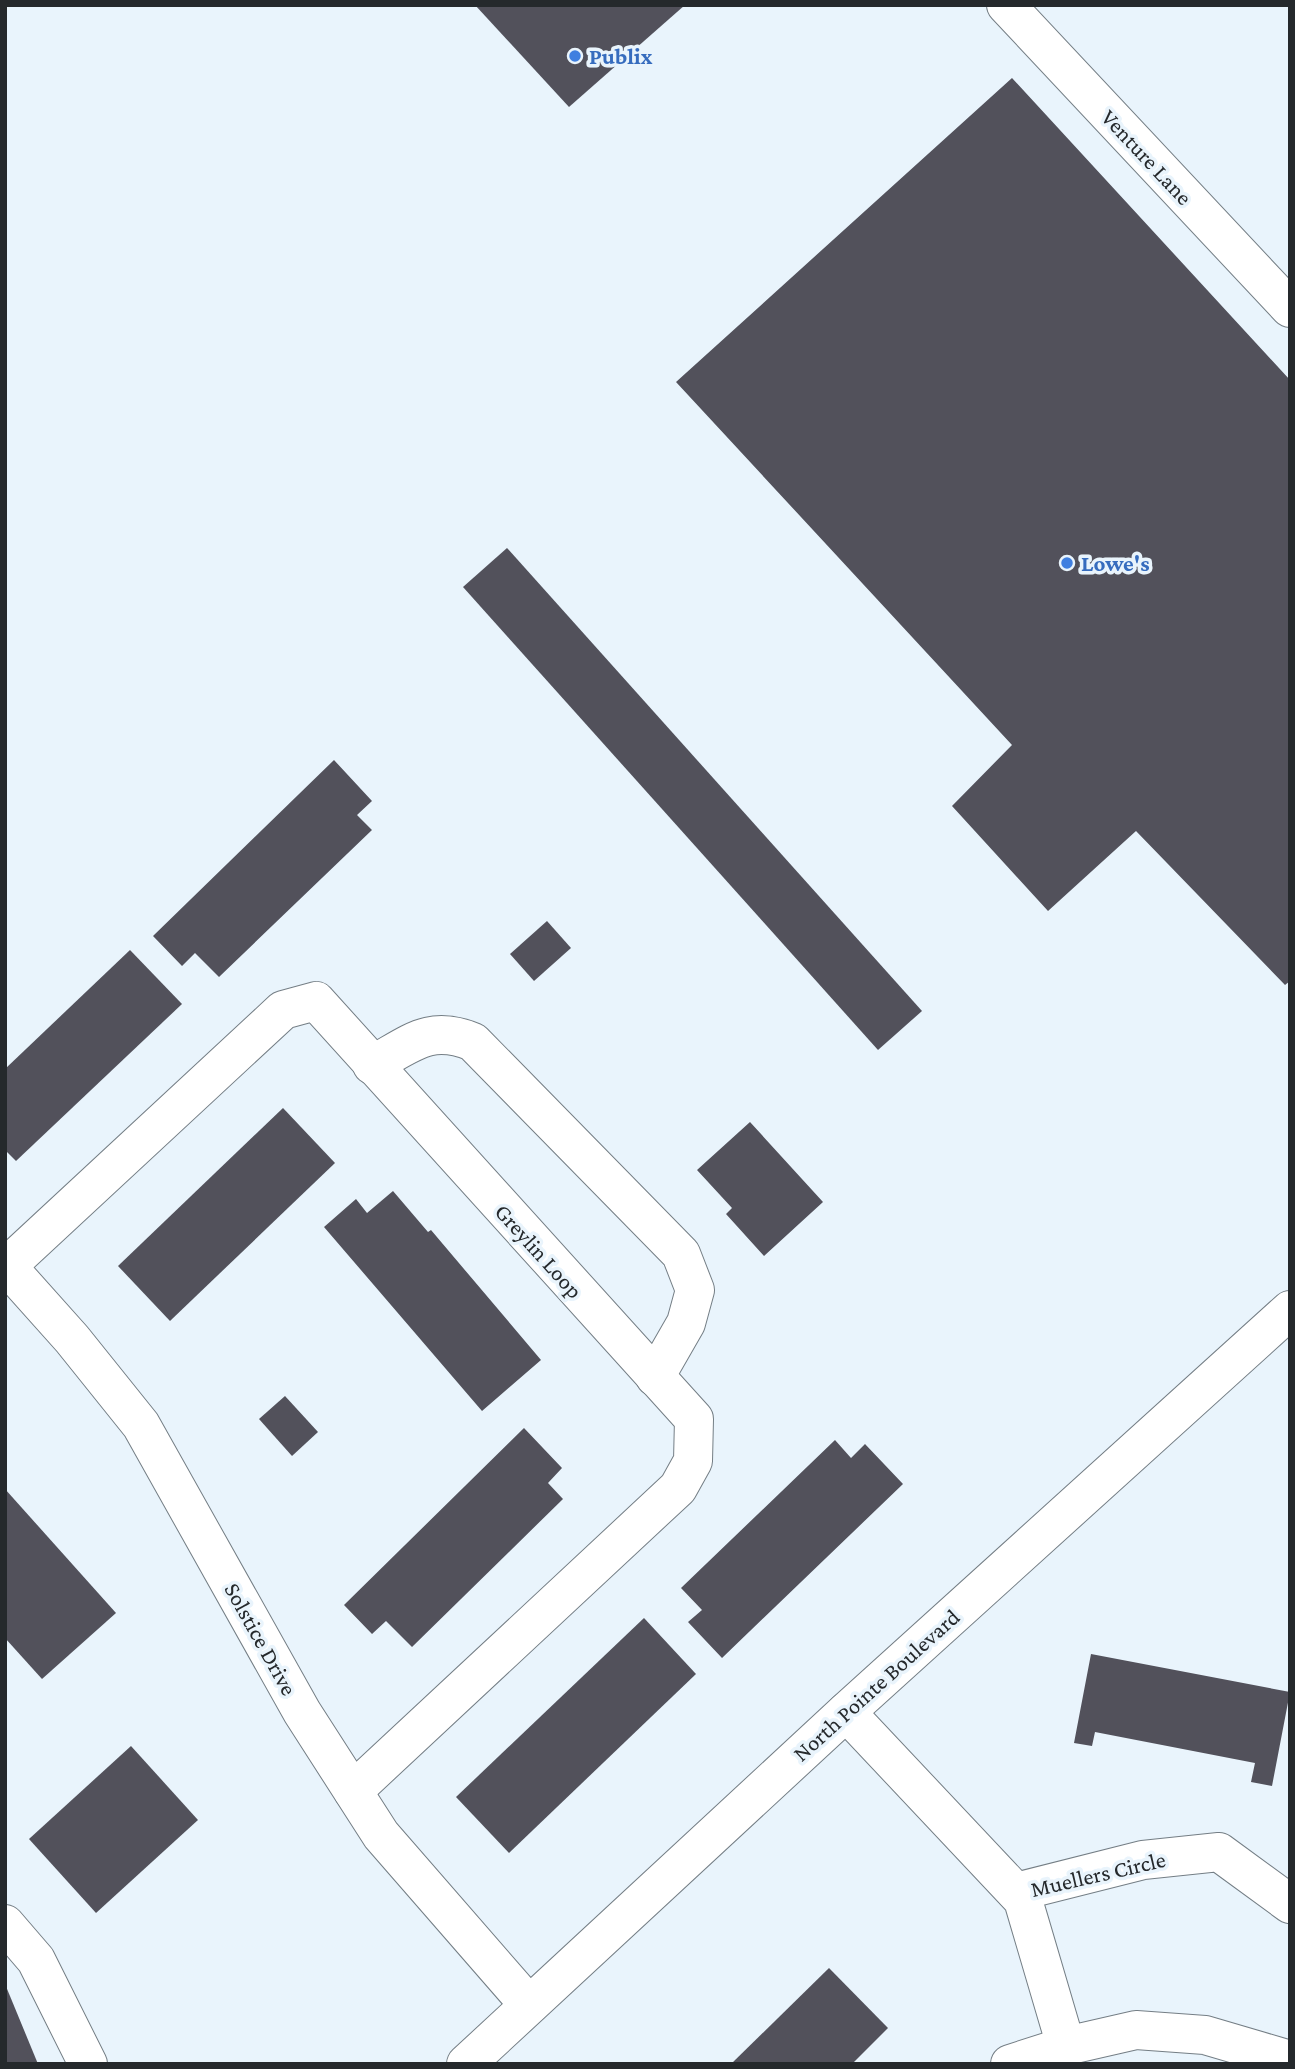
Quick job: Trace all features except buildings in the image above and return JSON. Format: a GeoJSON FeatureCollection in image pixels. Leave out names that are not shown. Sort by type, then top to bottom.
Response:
{"type":"FeatureCollection","features":[{"type":"Feature","properties":{"kind":"street","name":"Venture Lane"},"geometry":{"type":"LineString","coordinates":[[1006,5],[1290,308]]}},
{"type":"Feature","properties":{"kind":"street","name":"Greylin Loop"},"geometry":{"type":"LineString","coordinates":[[6,1266],[283,1010],[316,1001],[694,1419],[693,1461],[678,1488],[353,1791]]}},
{"type":"Feature","properties":{"kind":"street"},"geometry":{"type":"LineString","coordinates":[[372,1065],[430,1034],[452,1033],[473,1042],[681,1254],[695,1290],[686,1322],[655,1377]]}},
{"type":"Feature","properties":{"kind":"street","name":"Solstice Drive"},"geometry":{"type":"LineString","coordinates":[[6,1266],[72,1339],[142,1425],[302,1712],[382,1835],[529,2005]]}},
{"type":"Feature","properties":{"kind":"street","name":"North Pointe Boulevard"},"geometry":{"type":"LineString","coordinates":[[466,2064],[846,1712],[1290,1310]]}},
{"type":"Feature","properties":{"kind":"street","name":"Muellers Circle"},"geometry":{"type":"LineString","coordinates":[[846,1712],[1023,1900],[1066,2046]]}},
{"type":"Feature","properties":{"kind":"street","name":"Muellers Circle"},"geometry":{"type":"LineString","coordinates":[[1016,1892],[1143,1860],[1219,1852],[1290,1904]]}},
{"type":"Feature","properties":{"kind":"street"},"geometry":{"type":"LineString","coordinates":[[5,1924],[36,1959],[88,2064]]}},
{"type":"Feature","properties":{"kind":"street"},"geometry":{"type":"LineString","coordinates":[[1010,2064],[1066,2046],[1136,2030],[1205,2035],[1290,2060]]}},
{"type":"Feature","properties":{"kind":"place","name":"Publix"},"geometry":{"type":"Point","coordinates":[575,56]}},
{"type":"Feature","properties":{"kind":"place","name":"Lowe's"},"geometry":{"type":"Point","coordinates":[1067,563]}}]}
